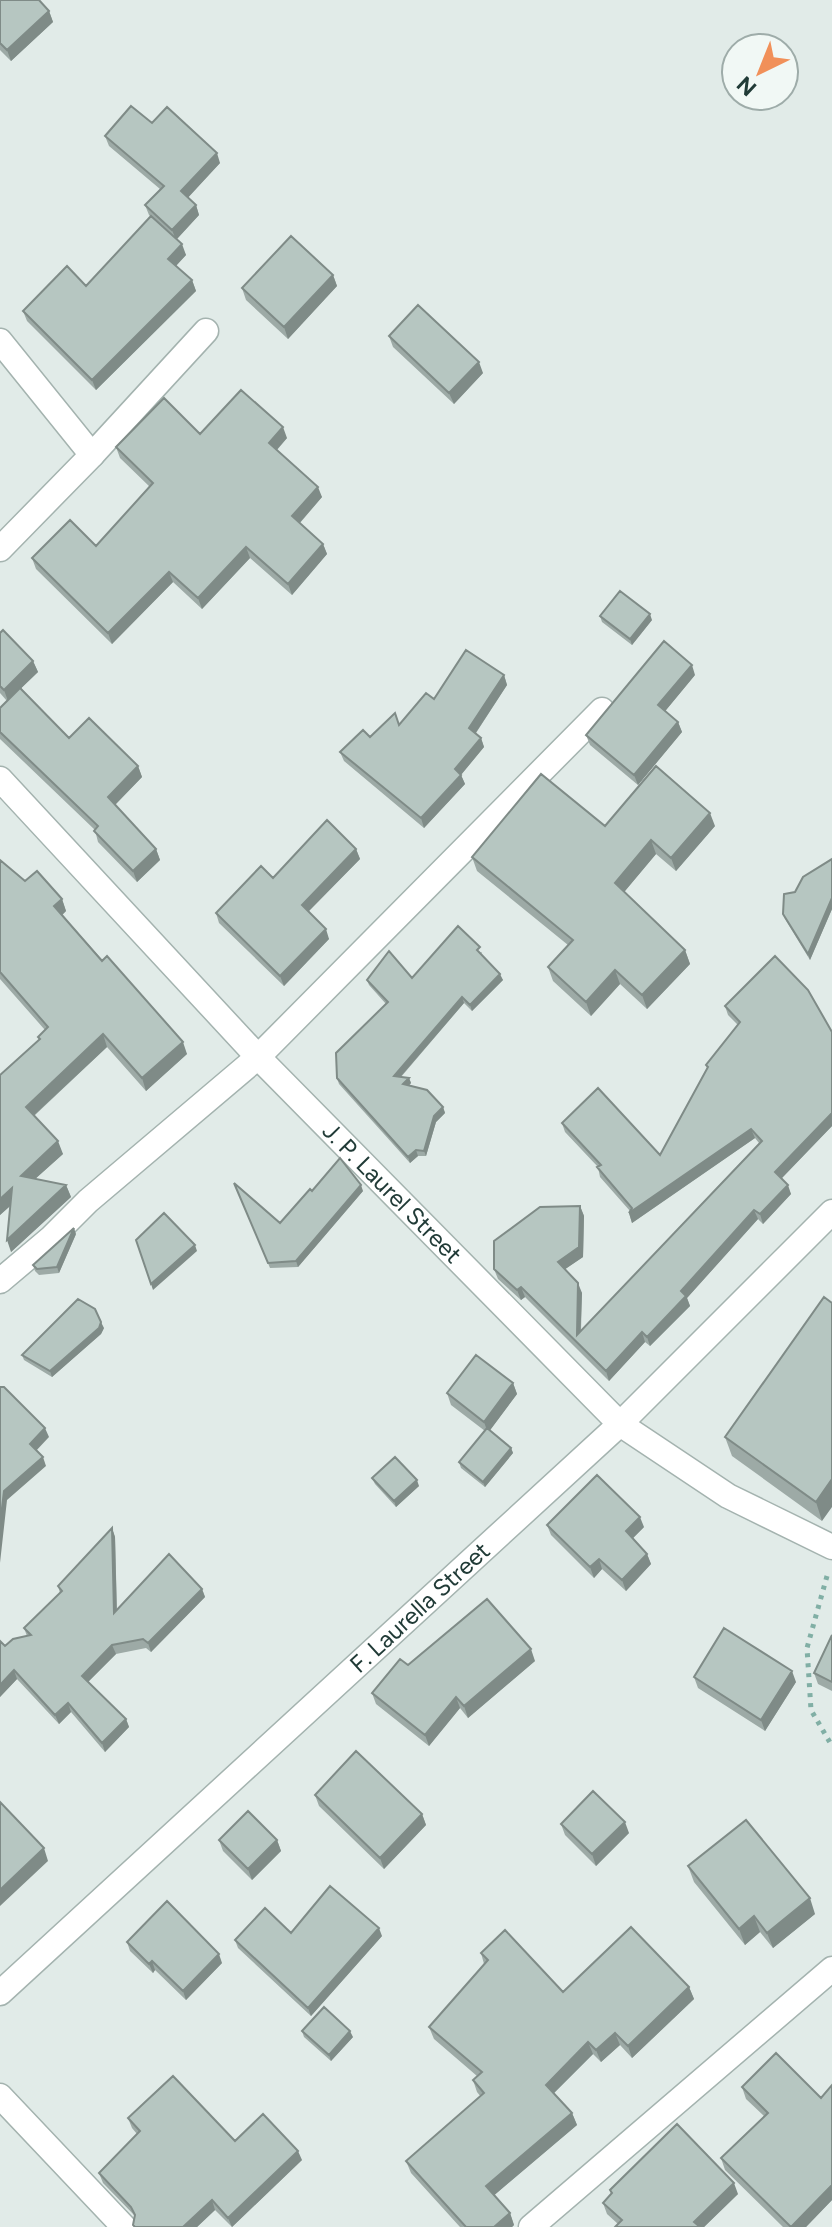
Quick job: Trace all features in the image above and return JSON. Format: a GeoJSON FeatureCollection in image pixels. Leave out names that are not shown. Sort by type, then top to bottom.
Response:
{"type":"FeatureCollection","features":[{"type":"Feature","properties":{"kind":"street"},"geometry":{"type":"LineString","coordinates":[[0,549],[206,331]]}},
{"type":"Feature","properties":{"kind":"street"},"geometry":{"type":"LineString","coordinates":[[0,341],[92,455]]}},
{"type":"Feature","properties":{"kind":"street"},"geometry":{"type":"LineString","coordinates":[[0,1281],[51,1238],[88,1201],[258,1057],[602,710]]}},
{"type":"Feature","properties":{"kind":"street","name":"J. P. Laurel Street"},"geometry":{"type":"LineString","coordinates":[[0,779],[258,1057],[620,1424],[728,1496],[832,1547]]}},
{"type":"Feature","properties":{"kind":"street","name":"F. Laurella Street"},"geometry":{"type":"LineString","coordinates":[[0,1993],[620,1424],[832,1212]]}},
{"type":"Feature","properties":{"kind":"street"},"geometry":{"type":"LineString","coordinates":[[531,2227],[832,1969]]}},
{"type":"Feature","properties":{"kind":"street"},"geometry":{"type":"LineString","coordinates":[[0,2096],[124,2227]]}},
{"type":"Feature","properties":{"kind":"path"},"geometry":{"type":"LineString","coordinates":[[828,1571],[807,1648],[811,1710],[832,1746]]}},
{"type":"Feature","properties":{"kind":"building"},"geometry":{"type":"Polygon","coordinates":[[[0,0],[39,0],[49,11],[7,50],[0,43],[0,0]]]}},
{"type":"Feature","properties":{"kind":"building"},"geometry":{"type":"Polygon","coordinates":[[[131,106],[152,123],[167,107],[217,153],[181,191],[196,205],[172,230],[145,205],[164,186],[105,136],[131,106]]]}},
{"type":"Feature","properties":{"kind":"building"},"geometry":{"type":"Polygon","coordinates":[[[151,216],[182,244],[168,259],[192,280],[92,380],[23,311],[67,266],[86,286],[151,216]]]}},
{"type":"Feature","properties":{"kind":"building"},"geometry":{"type":"Polygon","coordinates":[[[291,236],[333,275],[284,327],[242,288],[291,236]]]}},
{"type":"Feature","properties":{"kind":"building"},"geometry":{"type":"Polygon","coordinates":[[[418,305],[479,362],[449,393],[389,336],[418,305]]]}},
{"type":"Feature","properties":{"kind":"building"},"geometry":{"type":"Polygon","coordinates":[[[241,390],[283,427],[269,443],[318,487],[292,516],[323,544],[288,584],[246,547],[198,598],[169,572],[108,633],[32,558],[70,520],[96,546],[153,483],[116,447],[164,398],[200,434],[241,390]]]}},
{"type":"Feature","properties":{"kind":"building"},"geometry":{"type":"Polygon","coordinates":[[[620,591],[650,614],[630,639],[600,616],[620,591]]]}},
{"type":"Feature","properties":{"kind":"building"},"geometry":{"type":"Polygon","coordinates":[[[3,630],[33,661],[4,690],[0,686],[0,633],[3,630]]]}},
{"type":"Feature","properties":{"kind":"building"},"geometry":{"type":"Polygon","coordinates":[[[664,641],[692,665],[658,705],[678,722],[634,775],[586,735],[664,641]]]}},
{"type":"Feature","properties":{"kind":"building"},"geometry":{"type":"Polygon","coordinates":[[[466,650],[504,675],[469,728],[481,738],[455,769],[461,775],[421,818],[340,752],[363,730],[370,737],[395,713],[399,725],[426,693],[434,699],[466,650]]]}},
{"type":"Feature","properties":{"kind":"building"},"geometry":{"type":"Polygon","coordinates":[[[20,688],[69,738],[89,718],[138,766],[108,797],[156,849],[133,871],[94,831],[98,826],[0,732],[0,708],[20,688]]]}},
{"type":"Feature","properties":{"kind":"building"},"geometry":{"type":"Polygon","coordinates":[[[656,766],[710,813],[671,858],[651,840],[615,883],[685,950],[642,995],[615,970],[586,1002],[548,967],[573,940],[472,857],[541,774],[605,826],[656,766]]]}},
{"type":"Feature","properties":{"kind":"building"},"geometry":{"type":"Polygon","coordinates":[[[327,820],[356,849],[302,905],[326,929],[280,976],[216,913],[261,866],[273,878],[327,820]]]}},
{"type":"Feature","properties":{"kind":"building"},"geometry":{"type":"Polygon","coordinates":[[[832,859],[832,898],[808,954],[783,914],[784,894],[795,892],[803,877],[832,859]]]}},
{"type":"Feature","properties":{"kind":"building"},"geometry":{"type":"Polygon","coordinates":[[[0,860],[25,881],[37,871],[62,899],[54,906],[102,961],[107,956],[183,1042],[142,1078],[103,1034],[26,1107],[58,1141],[21,1176],[66,1185],[7,1240],[12,1188],[0,1199],[0,1075],[40,1039],[38,1037],[48,1027],[0,972],[0,860]]]}},
{"type":"Feature","properties":{"kind":"building"},"geometry":{"type":"Polygon","coordinates":[[[458,926],[480,947],[477,950],[500,974],[470,1005],[462,997],[394,1076],[409,1078],[403,1084],[427,1090],[443,1107],[434,1116],[424,1151],[416,1150],[408,1157],[337,1078],[336,1053],[388,1002],[367,980],[389,951],[412,978],[458,926]]]}},
{"type":"Feature","properties":{"kind":"building"},"geometry":{"type":"Polygon","coordinates":[[[775,956],[808,990],[832,1032],[832,1113],[775,1172],[788,1185],[760,1214],[754,1210],[681,1291],[686,1296],[647,1337],[642,1332],[606,1371],[521,1287],[517,1290],[494,1269],[494,1241],[540,1207],[580,1206],[579,1247],[558,1262],[578,1283],[577,1335],[762,1141],[751,1129],[629,1213],[632,1208],[597,1167],[601,1165],[562,1123],[598,1088],[660,1155],[708,1067],[706,1065],[740,1022],[725,1006],[775,956]]]}},
{"type":"Feature","properties":{"kind":"building"},"geometry":{"type":"Polygon","coordinates":[[[340,1158],[361,1185],[296,1261],[268,1263],[234,1183],[280,1223],[340,1158]]]}},
{"type":"Feature","properties":{"kind":"building"},"geometry":{"type":"Polygon","coordinates":[[[164,1213],[195,1245],[151,1284],[136,1240],[164,1213]]]}},
{"type":"Feature","properties":{"kind":"building"},"geometry":{"type":"Polygon","coordinates":[[[74,1228],[57,1267],[37,1269],[33,1265],[74,1228]]]}},
{"type":"Feature","properties":{"kind":"building"},"geometry":{"type":"Polygon","coordinates":[[[824,1297],[832,1303],[832,1479],[816,1502],[725,1437],[824,1297]]]}},
{"type":"Feature","properties":{"kind":"building"},"geometry":{"type":"Polygon","coordinates":[[[78,1299],[95,1309],[101,1322],[99,1328],[50,1371],[22,1355],[78,1299]]]}},
{"type":"Feature","properties":{"kind":"building"},"geometry":{"type":"Polygon","coordinates":[[[476,1355],[513,1383],[484,1422],[447,1393],[476,1355]]]}},
{"type":"Feature","properties":{"kind":"building"},"geometry":{"type":"Polygon","coordinates":[[[0,1387],[4,1387],[45,1428],[30,1444],[43,1457],[4,1491],[0,1525],[0,1387]]]}},
{"type":"Feature","properties":{"kind":"building"},"geometry":{"type":"Polygon","coordinates":[[[487,1428],[511,1448],[483,1482],[459,1462],[487,1428]]]}},
{"type":"Feature","properties":{"kind":"building"},"geometry":{"type":"Polygon","coordinates":[[[395,1457],[417,1480],[394,1501],[372,1478],[395,1457]]]}},
{"type":"Feature","properties":{"kind":"building"},"geometry":{"type":"Polygon","coordinates":[[[597,1475],[640,1517],[626,1531],[647,1554],[622,1580],[599,1559],[590,1567],[547,1525],[597,1475]]]}},
{"type":"Feature","properties":{"kind":"building"},"geometry":{"type":"Polygon","coordinates":[[[112,1528],[114,1613],[169,1554],[202,1589],[148,1643],[143,1639],[112,1645],[82,1676],[126,1719],[102,1743],[68,1703],[55,1715],[14,1670],[0,1685],[0,1641],[5,1646],[13,1639],[31,1635],[24,1628],[62,1591],[58,1586],[112,1528]]]}},
{"type":"Feature","properties":{"kind":"building"},"geometry":{"type":"Polygon","coordinates":[[[487,1599],[531,1649],[464,1706],[456,1697],[425,1735],[372,1693],[400,1659],[408,1665],[487,1599]]]}},
{"type":"Feature","properties":{"kind":"building"},"geometry":{"type":"Polygon","coordinates":[[[724,1628],[792,1671],[761,1720],[694,1677],[724,1628]]]}},
{"type":"Feature","properties":{"kind":"building"},"geometry":{"type":"Polygon","coordinates":[[[832,1635],[832,1682],[814,1673],[832,1635]]]}},
{"type":"Feature","properties":{"kind":"building"},"geometry":{"type":"Polygon","coordinates":[[[356,1751],[422,1814],[380,1858],[315,1795],[356,1751]]]}},
{"type":"Feature","properties":{"kind":"building"},"geometry":{"type":"Polygon","coordinates":[[[593,1791],[625,1822],[592,1854],[561,1824],[593,1791]]]}},
{"type":"Feature","properties":{"kind":"building"},"geometry":{"type":"Polygon","coordinates":[[[0,1802],[44,1848],[0,1890],[0,1802]]]}},
{"type":"Feature","properties":{"kind":"building"},"geometry":{"type":"Polygon","coordinates":[[[248,1811],[277,1840],[248,1869],[219,1840],[248,1811]]]}},
{"type":"Feature","properties":{"kind":"building"},"geometry":{"type":"Polygon","coordinates":[[[746,1820],[810,1898],[767,1933],[754,1916],[739,1929],[688,1866],[746,1820]]]}},
{"type":"Feature","properties":{"kind":"building"},"geometry":{"type":"Polygon","coordinates":[[[330,1886],[379,1928],[308,2008],[235,1940],[265,1908],[291,1933],[330,1886]]]}},
{"type":"Feature","properties":{"kind":"building"},"geometry":{"type":"Polygon","coordinates":[[[167,1901],[219,1954],[183,1991],[127,1942],[167,1901]]]}},
{"type":"Feature","properties":{"kind":"building"},"geometry":{"type":"Polygon","coordinates":[[[631,1927],[689,1987],[628,2046],[615,2033],[596,2050],[588,2042],[546,2085],[572,2113],[486,2186],[510,2213],[494,2227],[466,2227],[406,2161],[484,2093],[473,2080],[482,2072],[429,2027],[488,1960],[481,1953],[505,1930],[563,1992],[631,1927]]]}},
{"type":"Feature","properties":{"kind":"building"},"geometry":{"type":"Polygon","coordinates":[[[324,2007],[350,2031],[329,2055],[302,2031],[324,2007]]]}},
{"type":"Feature","properties":{"kind":"building"},"geometry":{"type":"Polygon","coordinates":[[[776,2053],[821,2098],[832,2085],[832,2185],[791,2227],[721,2158],[768,2113],[742,2087],[776,2053]]]}},
{"type":"Feature","properties":{"kind":"building"},"geometry":{"type":"Polygon","coordinates":[[[173,2076],[235,2141],[263,2114],[298,2151],[228,2218],[212,2200],[183,2227],[135,2227],[131,2207],[99,2173],[140,2131],[128,2118],[173,2076]]]}},
{"type":"Feature","properties":{"kind":"building"},"geometry":{"type":"Polygon","coordinates":[[[677,2124],[734,2183],[694,2222],[700,2227],[615,2227],[622,2220],[603,2203],[612,2193],[610,2190],[677,2124]]]}}]}
